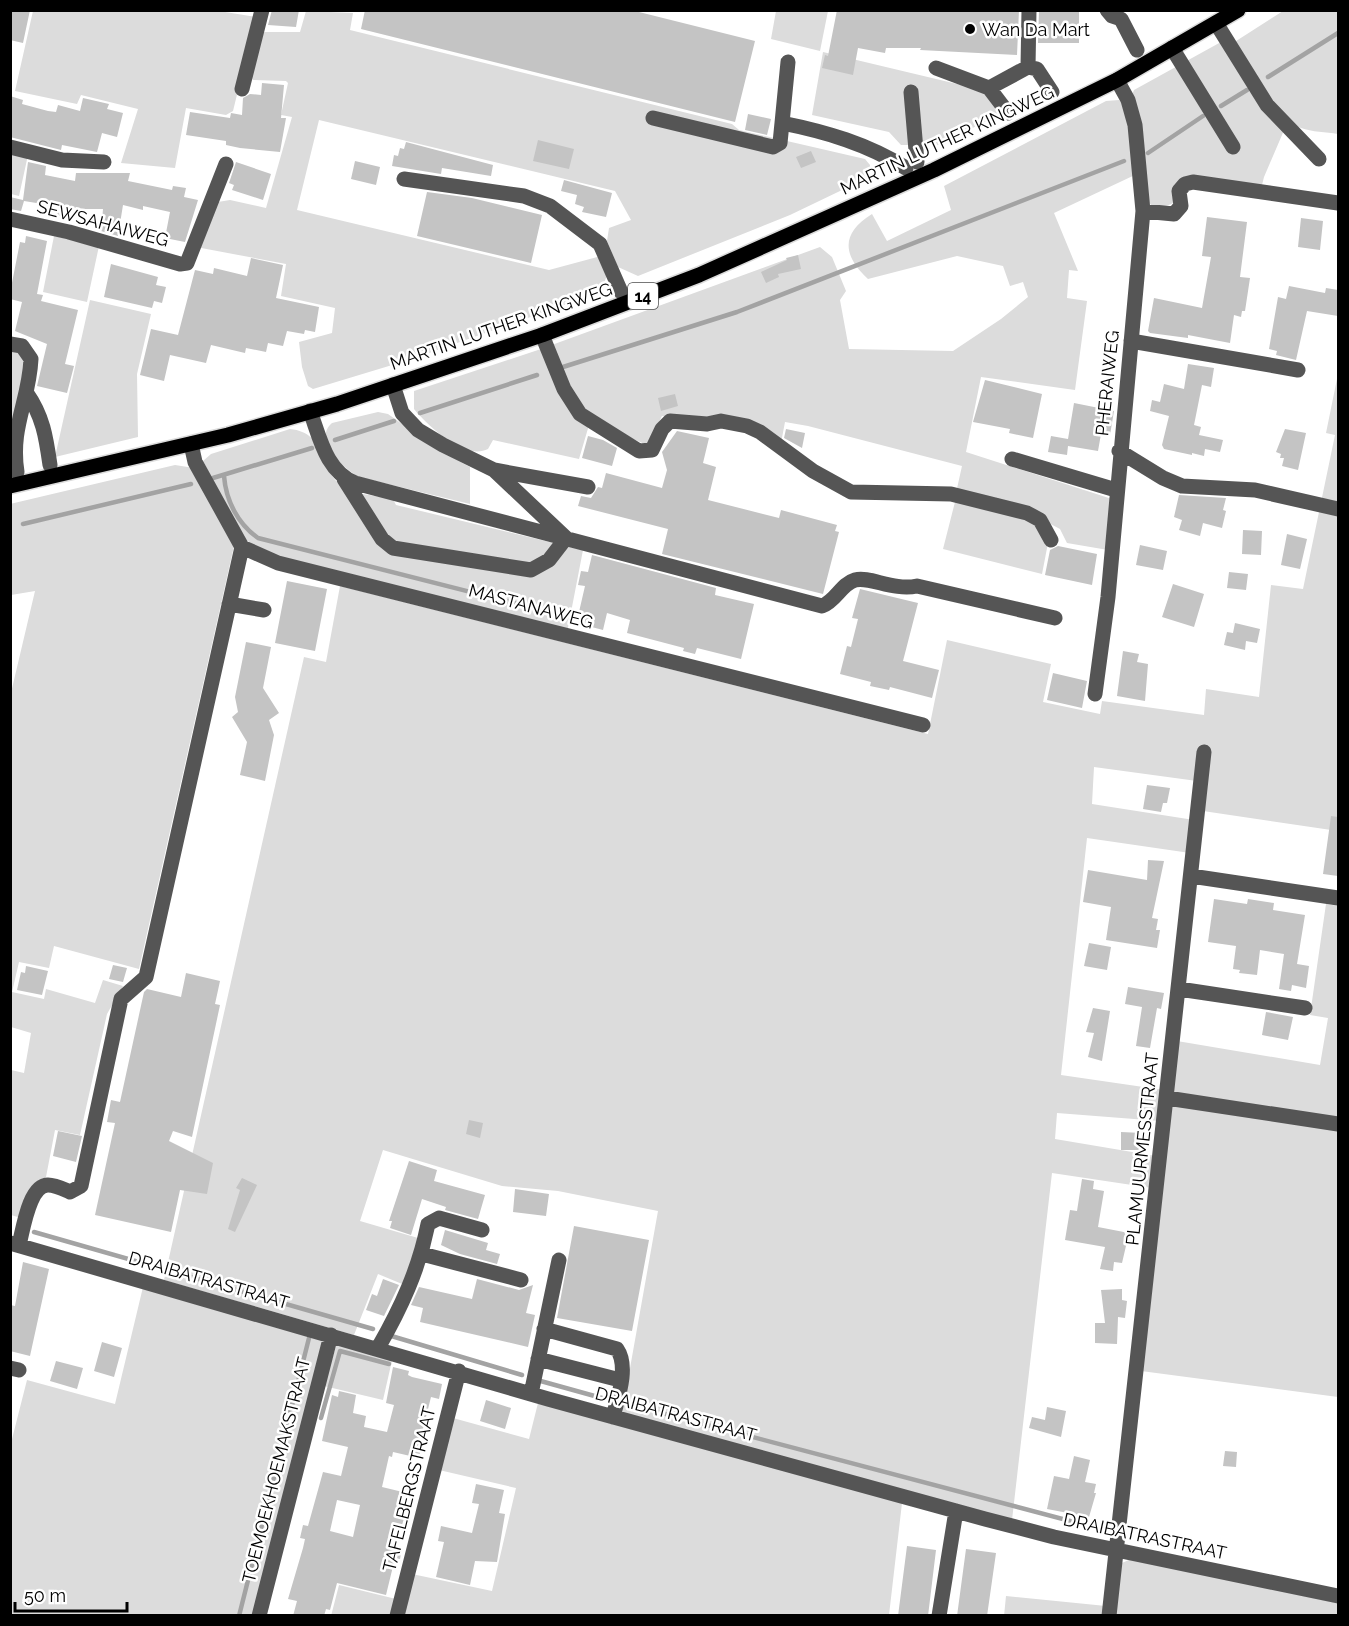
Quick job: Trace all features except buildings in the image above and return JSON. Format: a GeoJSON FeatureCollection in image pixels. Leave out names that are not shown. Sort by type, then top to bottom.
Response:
{"type":"FeatureCollection","features":[{"type":"Feature","properties":{"kind":"main road","name":"MARTIN LUTHER KINGWEG"},"geometry":{"type":"LineString","coordinates":[[14,479],[191,444],[310,411],[542,335],[699,275],[934,170],[1117,80],[1238,10]]}},
{"type":"Feature","properties":{"kind":"street"},"geometry":{"type":"LineString","coordinates":[[242,89],[262,10]]}},
{"type":"Feature","properties":{"kind":"street"},"geometry":{"type":"LineString","coordinates":[[1028,67],[1029,10]]}},
{"type":"Feature","properties":{"kind":"street"},"geometry":{"type":"LineString","coordinates":[[1107,10],[1112,16],[1126,15],[1137,50]]}},
{"type":"Feature","properties":{"kind":"street"},"geometry":{"type":"LineString","coordinates":[[1216,23],[1267,105],[1320,159]]}},
{"type":"Feature","properties":{"kind":"street"},"geometry":{"type":"LineString","coordinates":[[1172,48],[1233,147]]}},
{"type":"Feature","properties":{"kind":"street"},"geometry":{"type":"LineString","coordinates":[[653,118],[774,147],[780,143],[788,62]]}},
{"type":"Feature","properties":{"kind":"street"},"geometry":{"type":"LineString","coordinates":[[988,88],[1028,67],[1037,69],[1052,92]]}},
{"type":"Feature","properties":{"kind":"street"},"geometry":{"type":"LineString","coordinates":[[936,68],[988,88],[1008,113]]}},
{"type":"Feature","properties":{"kind":"street","name":"PHERAIWEG"},"geometry":{"type":"LineString","coordinates":[[1095,694],[1108,597],[1119,451],[1143,211],[1135,125],[1128,99],[1117,80]]}},
{"type":"Feature","properties":{"kind":"street"},"geometry":{"type":"LineString","coordinates":[[782,123],[845,138],[912,165],[910,92]]}},
{"type":"Feature","properties":{"kind":"street"},"geometry":{"type":"LineString","coordinates":[[10,147],[62,160],[104,162]]}},
{"type":"Feature","properties":{"kind":"street","name":"SEWSAHAIWEG"},"geometry":{"type":"LineString","coordinates":[[10,219],[69,232],[180,264],[187,263],[226,164]]}},
{"type":"Feature","properties":{"kind":"street"},"geometry":{"type":"LineString","coordinates":[[404,178],[524,196],[550,206],[600,244],[621,292]]}},
{"type":"Feature","properties":{"kind":"street"},"geometry":{"type":"LineString","coordinates":[[1143,211],[1174,214],[1180,206],[1179,191],[1185,184],[1193,182],[1338,204]]}},
{"type":"Feature","properties":{"kind":"street"},"geometry":{"type":"LineString","coordinates":[[542,335],[564,389],[575,408],[595,425],[639,452],[652,450],[662,429],[670,421],[707,424],[721,421],[747,426],[760,432],[813,471],[851,492],[951,494],[1027,513],[1040,520],[1051,540]]}},
{"type":"Feature","properties":{"kind":"street"},"geometry":{"type":"LineString","coordinates":[[1131,341],[1298,370]]}},
{"type":"Feature","properties":{"kind":"street"},"geometry":{"type":"LineString","coordinates":[[10,344],[22,346],[31,359],[26,392],[15,432],[14,479]]}},
{"type":"Feature","properties":{"kind":"street"},"geometry":{"type":"LineString","coordinates":[[393,385],[402,413],[418,430],[494,470],[566,537]]}},
{"type":"Feature","properties":{"kind":"street"},"geometry":{"type":"LineString","coordinates":[[26,392],[38,408],[44,425],[50,465]]}},
{"type":"Feature","properties":{"kind":"street"},"geometry":{"type":"LineString","coordinates":[[310,411],[328,460],[344,479],[382,539],[393,548],[531,570],[549,560],[566,537]]}},
{"type":"Feature","properties":{"kind":"street"},"geometry":{"type":"LineString","coordinates":[[15,1244],[31,1201],[39,1187],[46,1185],[70,1192],[81,1186],[121,999],[146,976],[242,546],[195,462],[191,444]]}},
{"type":"Feature","properties":{"kind":"street"},"geometry":{"type":"LineString","coordinates":[[1119,451],[1163,478],[1182,486],[1255,490],[1338,509]]}},
{"type":"Feature","properties":{"kind":"street"},"geometry":{"type":"LineString","coordinates":[[1012,459],[1116,490]]}},
{"type":"Feature","properties":{"kind":"street"},"geometry":{"type":"LineString","coordinates":[[494,470],[588,487]]}},
{"type":"Feature","properties":{"kind":"street"},"geometry":{"type":"LineString","coordinates":[[344,479],[822,606],[829,603],[848,583],[860,579],[901,589],[917,586],[1055,618]]}},
{"type":"Feature","properties":{"kind":"street","name":"MASTANAWEG"},"geometry":{"type":"LineString","coordinates":[[242,546],[278,563],[923,725]]}},
{"type":"Feature","properties":{"kind":"street"},"geometry":{"type":"LineString","coordinates":[[229,604],[264,610]]}},
{"type":"Feature","properties":{"kind":"street","name":"PLAMUURMESSTRAAT"},"geometry":{"type":"LineString","coordinates":[[1109,1616],[1204,752]]}},
{"type":"Feature","properties":{"kind":"street"},"geometry":{"type":"LineString","coordinates":[[1191,876],[1338,898]]}},
{"type":"Feature","properties":{"kind":"street"},"geometry":{"type":"LineString","coordinates":[[1179,989],[1305,1008]]}},
{"type":"Feature","properties":{"kind":"street"},"geometry":{"type":"LineString","coordinates":[[1167,1098],[1338,1124]]}},
{"type":"Feature","properties":{"kind":"street"},"geometry":{"type":"LineString","coordinates":[[378,1348],[409,1291],[422,1254],[429,1224],[439,1218],[482,1230]]}},
{"type":"Feature","properties":{"kind":"street","name":"DRAIBATRASTRAAT"},"geometry":{"type":"LineString","coordinates":[[15,1244],[459,1371],[531,1394],[956,1511],[1117,1549],[1338,1596]]}},
{"type":"Feature","properties":{"kind":"street"},"geometry":{"type":"LineString","coordinates":[[422,1254],[520,1280]]}},
{"type":"Feature","properties":{"kind":"street"},"geometry":{"type":"LineString","coordinates":[[531,1394],[559,1260]]}},
{"type":"Feature","properties":{"kind":"street"},"geometry":{"type":"LineString","coordinates":[[544,1329],[618,1349],[622,1356],[621,1380],[613,1417]]}},
{"type":"Feature","properties":{"kind":"street","name":"TOEMOEKHOEMAKSTRAAT"},"geometry":{"type":"LineString","coordinates":[[259,1616],[331,1335]]}},
{"type":"Feature","properties":{"kind":"street"},"geometry":{"type":"LineString","coordinates":[[538,1359],[621,1380]]}},
{"type":"Feature","properties":{"kind":"street","name":"TAFELBERGSTRAAT"},"geometry":{"type":"LineString","coordinates":[[397,1616],[459,1371]]}},
{"type":"Feature","properties":{"kind":"street"},"geometry":{"type":"LineString","coordinates":[[939,1616],[956,1511]]}},
{"type":"Feature","properties":{"kind":"shaded area"},"geometry":{"type":"Polygon","coordinates":[[[213,10],[256,17],[233,111],[226,115],[186,108],[175,168],[121,163],[138,109],[81,95],[77,104],[15,91],[33,11],[213,10]]]}},
{"type":"Feature","properties":{"kind":"shaded area"},"geometry":{"type":"Polygon","coordinates":[[[306,11],[353,13],[350,30],[732,124],[739,130],[865,159],[870,165],[870,174],[865,179],[790,215],[638,276],[618,267],[607,241],[609,228],[631,220],[615,191],[319,120],[297,210],[549,270],[601,256],[607,275],[601,292],[412,359],[313,389],[308,386],[302,367],[299,342],[332,333],[335,308],[281,296],[286,264],[196,247],[212,203],[230,200],[266,208],[292,117],[281,115],[288,83],[286,81],[253,80],[249,72],[260,32],[300,32],[306,11]]]}},
{"type":"Feature","properties":{"kind":"shaded area"},"geometry":{"type":"Polygon","coordinates":[[[776,11],[828,11],[820,51],[771,39],[776,11]]]}},
{"type":"Feature","properties":{"kind":"shaded area"},"geometry":{"type":"Polygon","coordinates":[[[1283,11],[1338,11],[1338,134],[1301,128],[1281,114],[1253,78],[1233,43],[1283,11]]]}},
{"type":"Feature","properties":{"kind":"shaded area"},"geometry":{"type":"Polygon","coordinates":[[[1221,42],[1285,128],[1261,189],[1189,179],[1178,198],[1171,204],[1151,205],[1148,201],[1132,95],[1134,90],[1221,42]]]}},
{"type":"Feature","properties":{"kind":"shaded area"},"geometry":{"type":"Polygon","coordinates":[[[823,52],[999,94],[1005,112],[936,146],[928,141],[915,145],[901,145],[889,132],[812,115],[823,52]]]}},
{"type":"Feature","properties":{"kind":"shaded area"},"geometry":{"type":"Polygon","coordinates":[[[1119,100],[1125,107],[1137,174],[1054,213],[1078,271],[1069,270],[1067,298],[1087,301],[1075,390],[981,377],[966,452],[1112,499],[1108,550],[1067,543],[1060,529],[1041,519],[956,493],[962,466],[785,422],[781,443],[706,421],[662,416],[647,445],[596,423],[582,413],[549,346],[820,247],[832,257],[846,291],[840,300],[849,349],[953,351],[1001,319],[1028,297],[1023,282],[1010,286],[1003,266],[957,256],[868,279],[859,270],[850,253],[850,237],[855,229],[872,214],[887,241],[951,210],[944,186],[1106,101],[1119,100]]]}},
{"type":"Feature","properties":{"kind":"shaded area"},"geometry":{"type":"Polygon","coordinates":[[[11,151],[28,155],[19,196],[11,194],[11,151]]]}},
{"type":"Feature","properties":{"kind":"shaded area"},"geometry":{"type":"Polygon","coordinates":[[[54,236],[99,246],[87,302],[43,292],[54,236]]]}},
{"type":"Feature","properties":{"kind":"shaded area"},"geometry":{"type":"Polygon","coordinates":[[[90,300],[151,314],[137,374],[138,437],[55,457],[90,300]]]}},
{"type":"Feature","properties":{"kind":"shaded area"},"geometry":{"type":"Polygon","coordinates":[[[11,346],[27,356],[11,467],[11,346]]]}},
{"type":"Feature","properties":{"kind":"shaded area"},"geometry":{"type":"Polygon","coordinates":[[[544,348],[589,425],[579,459],[493,440],[488,449],[469,450],[448,440],[414,409],[414,391],[544,348]]]}},
{"type":"Feature","properties":{"kind":"shaded area"},"geometry":{"type":"Polygon","coordinates":[[[1338,374],[1338,831],[1203,811],[1197,781],[1094,767],[1092,804],[1194,820],[1190,853],[1087,838],[1061,1075],[1164,1090],[1160,1121],[1057,1113],[1055,1139],[1156,1156],[1152,1188],[1052,1173],[1012,1520],[622,1413],[658,1211],[558,1191],[502,1186],[383,1150],[360,1221],[418,1238],[407,1286],[378,1274],[354,1335],[164,1280],[304,657],[326,662],[340,586],[928,734],[947,640],[1051,664],[1043,702],[1100,714],[1102,701],[1204,715],[1206,689],[1259,697],[1271,585],[1303,589],[1335,435],[1326,433],[1338,374]]]}},
{"type":"Feature","properties":{"kind":"shaded area"},"geometry":{"type":"Polygon","coordinates":[[[378,412],[388,414],[437,449],[470,467],[470,504],[359,477],[339,461],[332,453],[326,437],[327,430],[332,423],[378,412]]]}},
{"type":"Feature","properties":{"kind":"shaded area"},"geometry":{"type":"Polygon","coordinates":[[[290,429],[311,437],[317,444],[334,479],[347,489],[393,499],[396,505],[583,550],[567,633],[277,558],[244,539],[203,461],[211,454],[290,429]]]}},
{"type":"Feature","properties":{"kind":"shaded area"},"geometry":{"type":"Polygon","coordinates":[[[175,465],[194,468],[234,546],[139,969],[54,946],[49,968],[19,962],[12,992],[44,999],[46,989],[95,1003],[103,980],[123,986],[107,1014],[80,1135],[55,1130],[46,1177],[31,1188],[21,1218],[11,1215],[11,1070],[24,1073],[31,1033],[11,1027],[10,697],[35,591],[11,595],[10,504],[175,465]]]}},
{"type":"Feature","properties":{"kind":"shaded area"},"geometry":{"type":"Polygon","coordinates":[[[956,498],[1036,522],[1048,543],[1042,574],[943,549],[956,498]]]}},
{"type":"Feature","properties":{"kind":"shaded area"},"geometry":{"type":"Polygon","coordinates":[[[1326,904],[1338,906],[1338,1121],[1171,1097],[1177,1041],[1320,1065],[1328,1018],[1310,1015],[1326,904]]]}},
{"type":"Feature","properties":{"kind":"shaded area"},"geometry":{"type":"Polygon","coordinates":[[[1170,1102],[1338,1127],[1338,1397],[1141,1371],[1170,1102]]]}},
{"type":"Feature","properties":{"kind":"shaded area"},"geometry":{"type":"Polygon","coordinates":[[[143,1287],[318,1336],[322,1342],[254,1615],[11,1616],[11,1443],[27,1380],[115,1404],[143,1287]]]}},
{"type":"Feature","properties":{"kind":"shaded area"},"geometry":{"type":"Polygon","coordinates":[[[337,1343],[393,1356],[383,1400],[324,1386],[337,1343]]]}},
{"type":"Feature","properties":{"kind":"shaded area"},"geometry":{"type":"Polygon","coordinates":[[[538,1403],[902,1503],[889,1615],[404,1616],[412,1574],[492,1591],[516,1488],[439,1470],[453,1418],[529,1439],[538,1403]]]}},
{"type":"Feature","properties":{"kind":"shaded area"},"geometry":{"type":"Polygon","coordinates":[[[1131,1559],[1338,1603],[1338,1615],[1114,1616],[1119,1570],[1122,1563],[1131,1559]]]}},
{"type":"Feature","properties":{"kind":"shaded area"},"geometry":{"type":"Polygon","coordinates":[[[339,1585],[396,1599],[391,1615],[331,1616],[339,1585]]]}},
{"type":"Feature","properties":{"kind":"shaded area"},"geometry":{"type":"Polygon","coordinates":[[[1006,1596],[1106,1606],[1105,1615],[1004,1616],[1006,1596]]]}},
{"type":"Feature","properties":{"kind":"waterway"},"geometry":{"type":"LineString","coordinates":[[1268,77],[1338,33]]}},
{"type":"Feature","properties":{"kind":"waterway"},"geometry":{"type":"LineString","coordinates":[[1221,106],[1247,90]]}},
{"type":"Feature","properties":{"kind":"waterway"},"geometry":{"type":"LineString","coordinates":[[1148,153],[1203,116]]}},
{"type":"Feature","properties":{"kind":"waterway"},"geometry":{"type":"LineString","coordinates":[[563,367],[737,312],[1124,161]]}},
{"type":"Feature","properties":{"kind":"waterway"},"geometry":{"type":"LineString","coordinates":[[420,413],[537,375]]}},
{"type":"Feature","properties":{"kind":"waterway"},"geometry":{"type":"LineString","coordinates":[[335,440],[394,421]]}},
{"type":"Feature","properties":{"kind":"waterway"},"geometry":{"type":"LineString","coordinates":[[213,478],[312,448]]}},
{"type":"Feature","properties":{"kind":"waterway"},"geometry":{"type":"LineString","coordinates":[[224,476],[227,494],[234,511],[258,538],[565,616]]}},
{"type":"Feature","properties":{"kind":"waterway"},"geometry":{"type":"LineString","coordinates":[[23,524],[191,484]]}},
{"type":"Feature","properties":{"kind":"waterway"},"geometry":{"type":"LineString","coordinates":[[34,1232],[373,1329]]}},
{"type":"Feature","properties":{"kind":"waterway"},"geometry":{"type":"LineString","coordinates":[[388,1335],[522,1375]]}},
{"type":"Feature","properties":{"kind":"waterway"},"geometry":{"type":"LineString","coordinates":[[239,1616],[309,1338]]}},
{"type":"Feature","properties":{"kind":"waterway"},"geometry":{"type":"LineString","coordinates":[[321,1418],[340,1351],[389,1364]]}},
{"type":"Feature","properties":{"kind":"waterway"},"geometry":{"type":"LineString","coordinates":[[537,1380],[609,1400]]}},
{"type":"Feature","properties":{"kind":"waterway"},"geometry":{"type":"LineString","coordinates":[[624,1403],[1108,1531]]}},
{"type":"Feature","properties":{"kind":"place","name":"Wan Da Mart"},"geometry":{"type":"Point","coordinates":[970,29]}}]}
